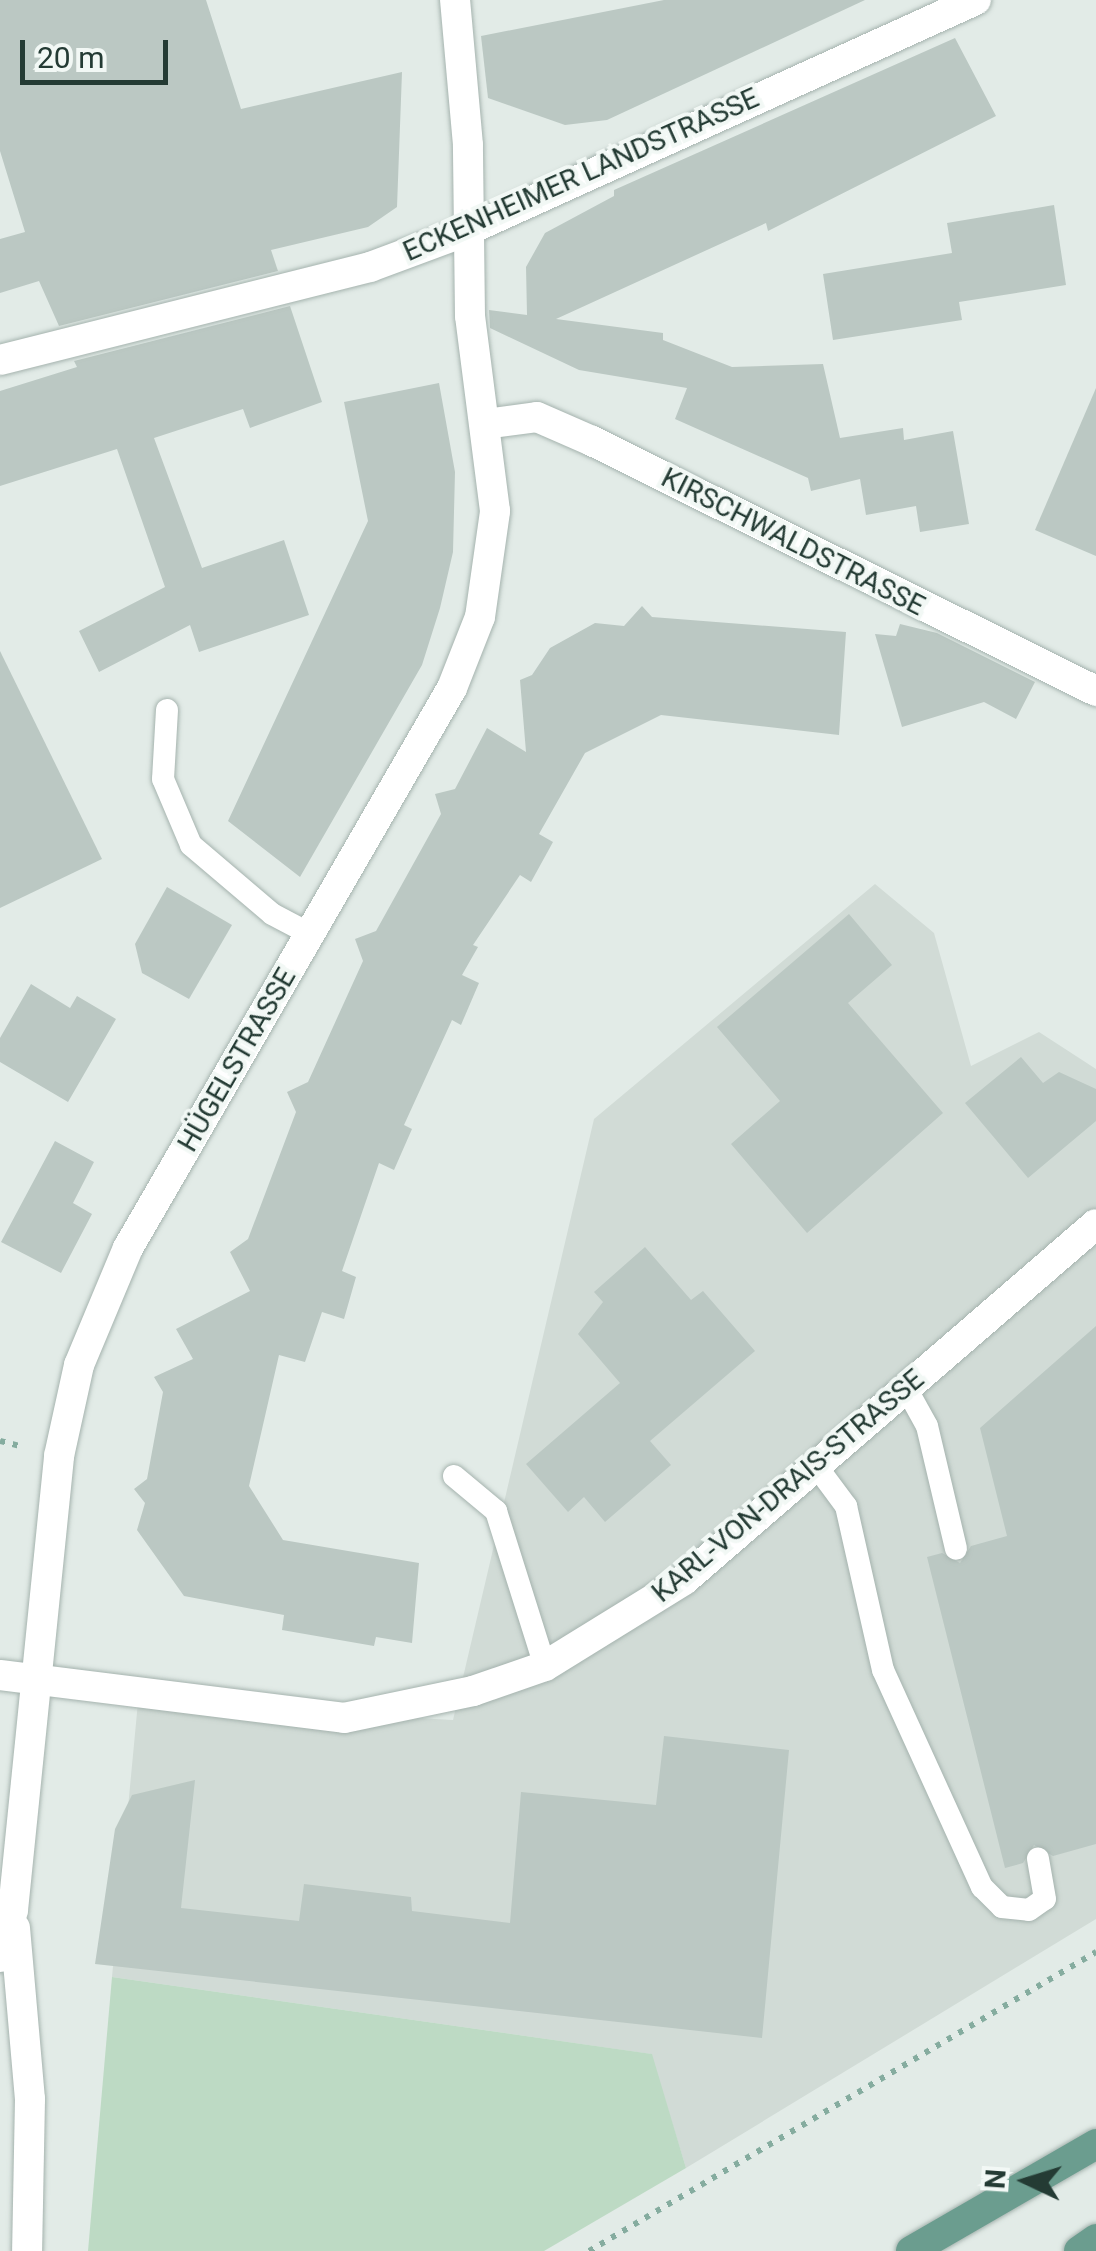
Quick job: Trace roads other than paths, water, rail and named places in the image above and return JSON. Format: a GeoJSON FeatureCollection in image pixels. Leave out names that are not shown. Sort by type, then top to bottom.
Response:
{"type":"FeatureCollection","features":[{"type":"Feature","properties":{"kind":"main road"},"geometry":{"type":"LineString","coordinates":[[911,2251],[1096,2144]]}},
{"type":"Feature","properties":{"kind":"main road"},"geometry":{"type":"LineString","coordinates":[[1079,2251],[1096,2239]]}},
{"type":"Feature","properties":{"kind":"street","name":"HÜGELSTRASSE"},"geometry":{"type":"LineString","coordinates":[[27,2251],[30,2099],[13,1910],[33,1679],[59,1456],[79,1365],[128,1248],[452,688],[474,634],[494,529],[464,232],[468,146],[455,0]]}},
{"type":"Feature","properties":{"kind":"street","name":"ECKENHEIMER LANDSTRASSE"},"geometry":{"type":"LineString","coordinates":[[0,360],[370,267],[464,232],[976,0]]}},
{"type":"Feature","properties":{"kind":"street","name":"KIRSCHWALDSTRASSE"},"geometry":{"type":"LineString","coordinates":[[485,424],[538,417],[592,440],[1096,692]]}},
{"type":"Feature","properties":{"kind":"street","name":"KARL-VON-DRAIS-STRASSE"},"geometry":{"type":"LineString","coordinates":[[0,1675],[344,1718],[473,1692],[546,1666],[684,1580],[1096,1224]]}},
{"type":"Feature","properties":{"kind":"street","name":"HÜGELSTRASSE"},"geometry":{"type":"LineString","coordinates":[[0,1957],[13,1910]]}},
{"type":"Feature","properties":{"kind":"lane"},"geometry":{"type":"LineString","coordinates":[[166,710],[164,779],[191,845],[272,914],[310,934]]}},
{"type":"Feature","properties":{"kind":"lane"},"geometry":{"type":"LineString","coordinates":[[906,1388],[926,1426],[956,1549]]}},
{"type":"Feature","properties":{"kind":"lane"},"geometry":{"type":"LineString","coordinates":[[817,1466],[846,1506],[883,1670],[982,1886],[1002,1906],[1029,1910],[1045,1899],[1038,1859]]}},
{"type":"Feature","properties":{"kind":"lane"},"geometry":{"type":"LineString","coordinates":[[454,1476],[496,1511],[546,1666]]}}]}
